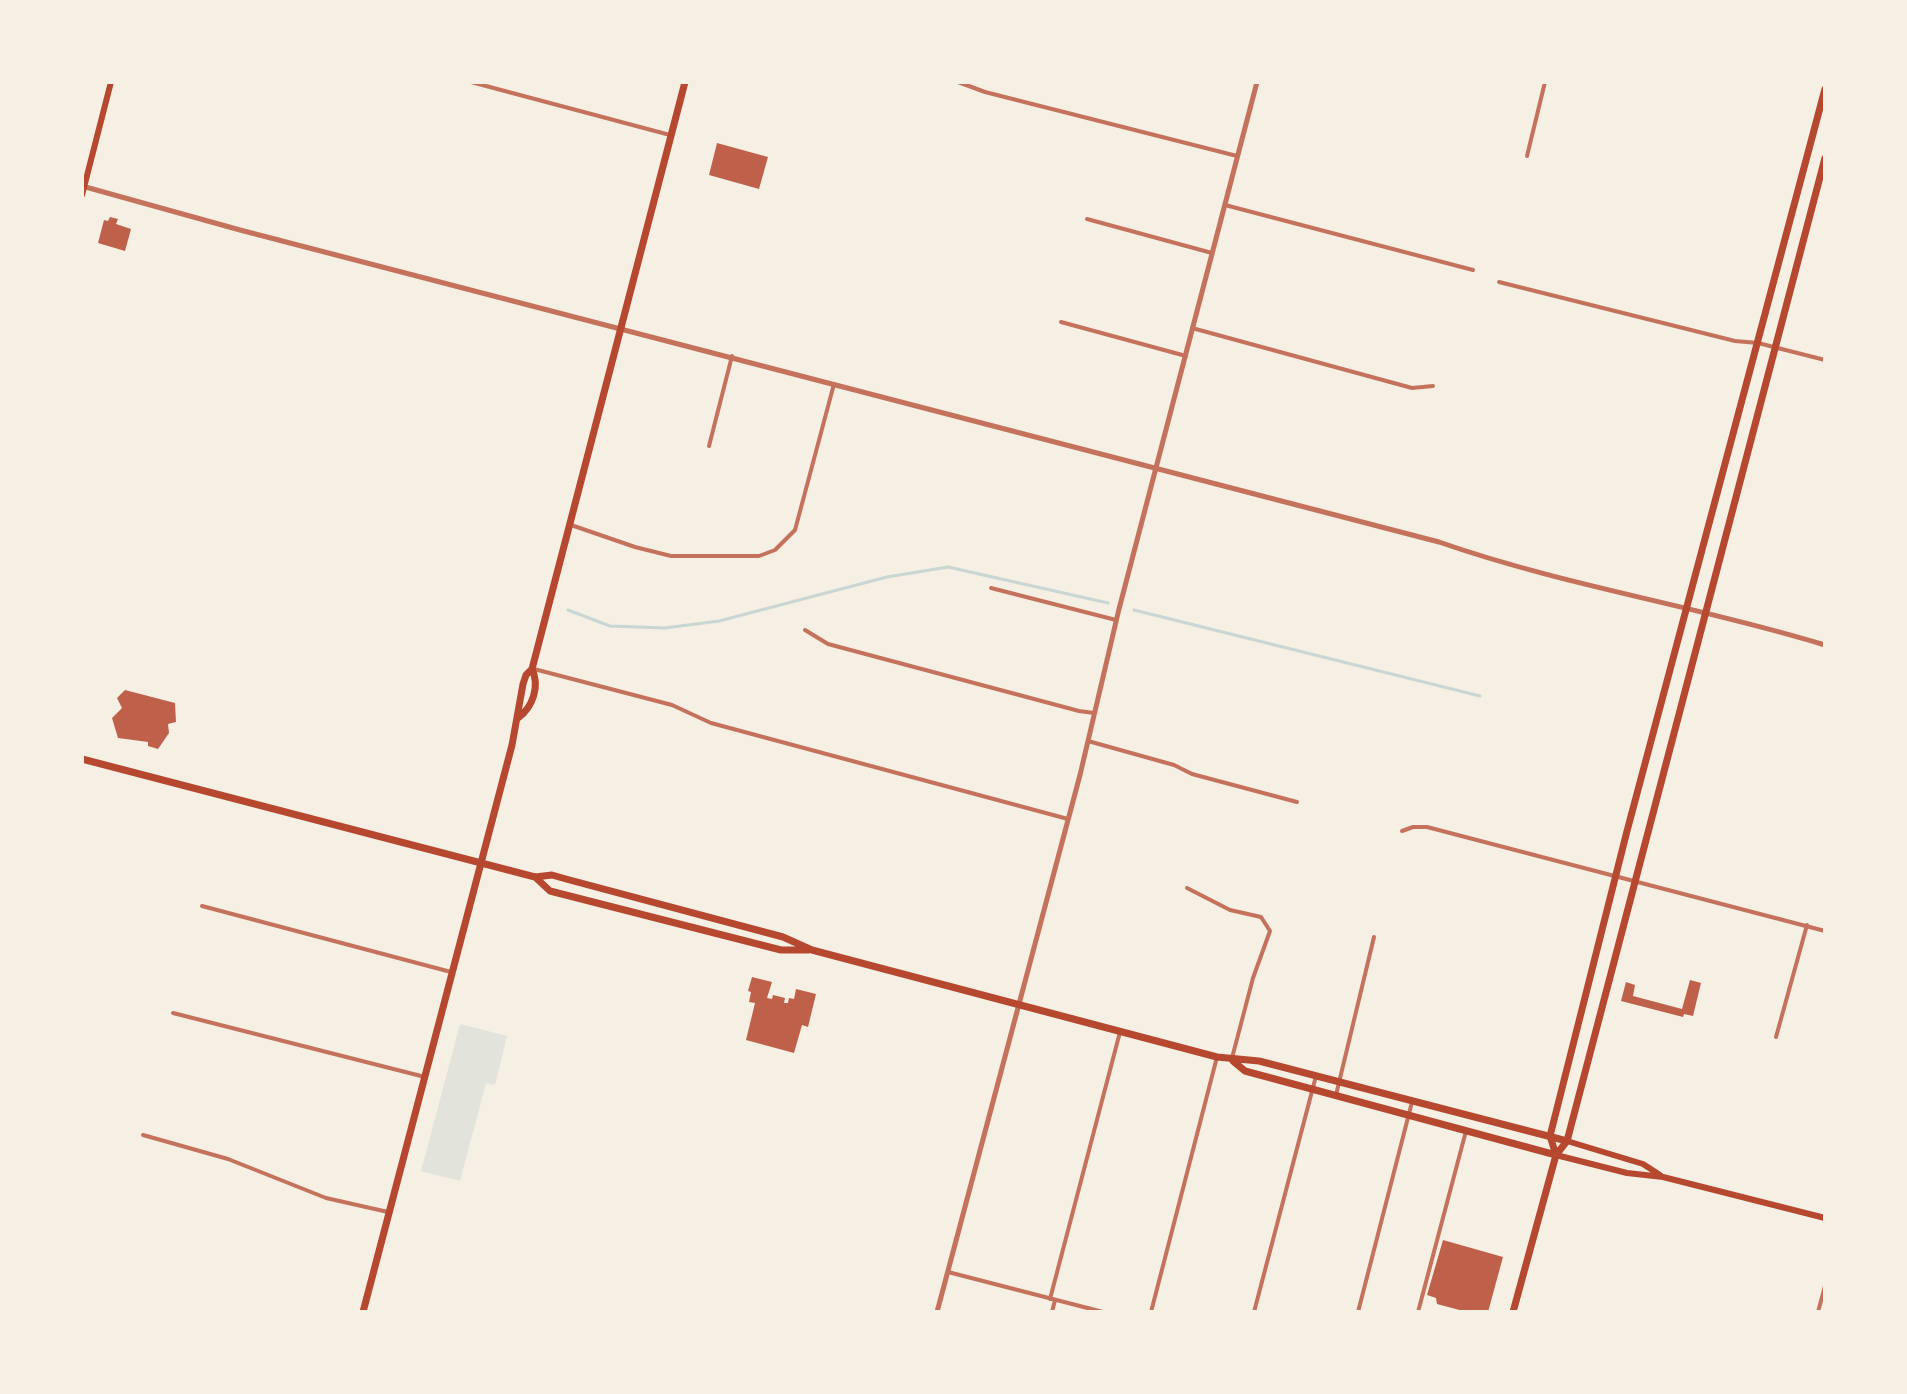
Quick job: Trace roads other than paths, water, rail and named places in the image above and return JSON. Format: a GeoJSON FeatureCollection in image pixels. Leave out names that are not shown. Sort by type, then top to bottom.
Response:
{"type":"FeatureCollection","features":[{"type":"Feature","properties":{"kind":"main road"},"geometry":{"type":"LineString","coordinates":[[82,195],[111,82]]}},
{"type":"Feature","properties":{"kind":"main road"},"geometry":{"type":"LineString","coordinates":[[363,1312],[518,718],[529,710],[537,679],[532,669],[685,82]]}},
{"type":"Feature","properties":{"kind":"main road"},"geometry":{"type":"LineString","coordinates":[[1556,1155],[1550,1136],[1825,89]]}},
{"type":"Feature","properties":{"kind":"main road"},"geometry":{"type":"LineString","coordinates":[[1513,1312],[1556,1155],[1567,1141],[1825,158]]}},
{"type":"Feature","properties":{"kind":"main road"},"geometry":{"type":"LineString","coordinates":[[82,759],[535,877],[552,875],[783,937],[812,950],[1217,1057],[1259,1061],[1550,1136],[1643,1164],[1663,1177]]}},
{"type":"Feature","properties":{"kind":"main road"},"geometry":{"type":"LineString","coordinates":[[535,877],[550,891],[781,950],[812,950]]}},
{"type":"Feature","properties":{"kind":"main road"},"geometry":{"type":"LineString","coordinates":[[1232,1060],[1245,1071],[1556,1155],[1627,1173],[1663,1177],[1825,1218]]}},
{"type":"Feature","properties":{"kind":"street"},"geometry":{"type":"LineString","coordinates":[[471,82],[671,135]]}},
{"type":"Feature","properties":{"kind":"street"},"geometry":{"type":"LineString","coordinates":[[958,82],[985,92],[1237,156]]}},
{"type":"Feature","properties":{"kind":"street"},"geometry":{"type":"LineString","coordinates":[[937,1312],[1068,819],[1116,620],[1257,82]]}},
{"type":"Feature","properties":{"kind":"street"},"geometry":{"type":"LineString","coordinates":[[1527,156],[1545,82]]}},
{"type":"Feature","properties":{"kind":"street"},"geometry":{"type":"LineString","coordinates":[[83,186],[1825,645]]}},
{"type":"Feature","properties":{"kind":"street"},"geometry":{"type":"LineString","coordinates":[[1225,205],[1473,270]]}},
{"type":"Feature","properties":{"kind":"street"},"geometry":{"type":"LineString","coordinates":[[1087,219],[1212,253]]}},
{"type":"Feature","properties":{"kind":"street"},"geometry":{"type":"LineString","coordinates":[[1499,282],[1735,341],[1758,343],[1825,360]]}},
{"type":"Feature","properties":{"kind":"street"},"geometry":{"type":"LineString","coordinates":[[1061,322],[1186,357]]}},
{"type":"Feature","properties":{"kind":"street"},"geometry":{"type":"LineString","coordinates":[[1192,328],[1412,388],[1433,386]]}},
{"type":"Feature","properties":{"kind":"street"},"geometry":{"type":"LineString","coordinates":[[709,446],[732,356]]}},
{"type":"Feature","properties":{"kind":"street"},"geometry":{"type":"LineString","coordinates":[[569,525],[671,556],[759,556],[775,550],[795,530],[834,384]]}},
{"type":"Feature","properties":{"kind":"street"},"geometry":{"type":"LineString","coordinates":[[991,588],[1116,620]]}},
{"type":"Feature","properties":{"kind":"street"},"geometry":{"type":"LineString","coordinates":[[805,630],[828,644],[1094,713]]}},
{"type":"Feature","properties":{"kind":"street"},"geometry":{"type":"LineString","coordinates":[[532,669],[672,705],[718,725],[1068,819]]}},
{"type":"Feature","properties":{"kind":"street"},"geometry":{"type":"LineString","coordinates":[[1088,741],[1174,765],[1192,774],[1297,802]]}},
{"type":"Feature","properties":{"kind":"street"},"geometry":{"type":"LineString","coordinates":[[1402,831],[1427,827],[1825,931]]}},
{"type":"Feature","properties":{"kind":"street"},"geometry":{"type":"LineString","coordinates":[[1187,888],[1230,910],[1261,917],[1270,931],[1253,978],[1232,1060]]}},
{"type":"Feature","properties":{"kind":"street"},"geometry":{"type":"LineString","coordinates":[[202,906],[452,972]]}},
{"type":"Feature","properties":{"kind":"street"},"geometry":{"type":"LineString","coordinates":[[1776,1037],[1807,925]]}},
{"type":"Feature","properties":{"kind":"street"},"geometry":{"type":"LineString","coordinates":[[1336,1095],[1374,937]]}},
{"type":"Feature","properties":{"kind":"street"},"geometry":{"type":"LineString","coordinates":[[173,1013],[425,1077]]}},
{"type":"Feature","properties":{"kind":"street"},"geometry":{"type":"LineString","coordinates":[[1052,1312],[1052,1299],[1120,1032]]}},
{"type":"Feature","properties":{"kind":"street"},"geometry":{"type":"LineString","coordinates":[[1151,1312],[1217,1057]]}},
{"type":"Feature","properties":{"kind":"street"},"geometry":{"type":"LineString","coordinates":[[1254,1312],[1316,1076]]}},
{"type":"Feature","properties":{"kind":"street"},"geometry":{"type":"LineString","coordinates":[[1358,1312],[1412,1102]]}},
{"type":"Feature","properties":{"kind":"street"},"geometry":{"type":"LineString","coordinates":[[1418,1312],[1466,1131]]}},
{"type":"Feature","properties":{"kind":"street"},"geometry":{"type":"LineString","coordinates":[[143,1135],[228,1159],[326,1198],[390,1213]]}},
{"type":"Feature","properties":{"kind":"street"},"geometry":{"type":"LineString","coordinates":[[948,1272],[1103,1312]]}},
{"type":"Feature","properties":{"kind":"street"},"geometry":{"type":"LineString","coordinates":[[1818,1312],[1825,1286]]}},
{"type":"Feature","properties":{"kind":"waterway"},"geometry":{"type":"LineString","coordinates":[[568,610],[610,626],[665,628],[719,621],[887,577],[948,567],[1108,603]]}},
{"type":"Feature","properties":{"kind":"waterway"},"geometry":{"type":"LineString","coordinates":[[1134,610],[1480,696]]}}]}
